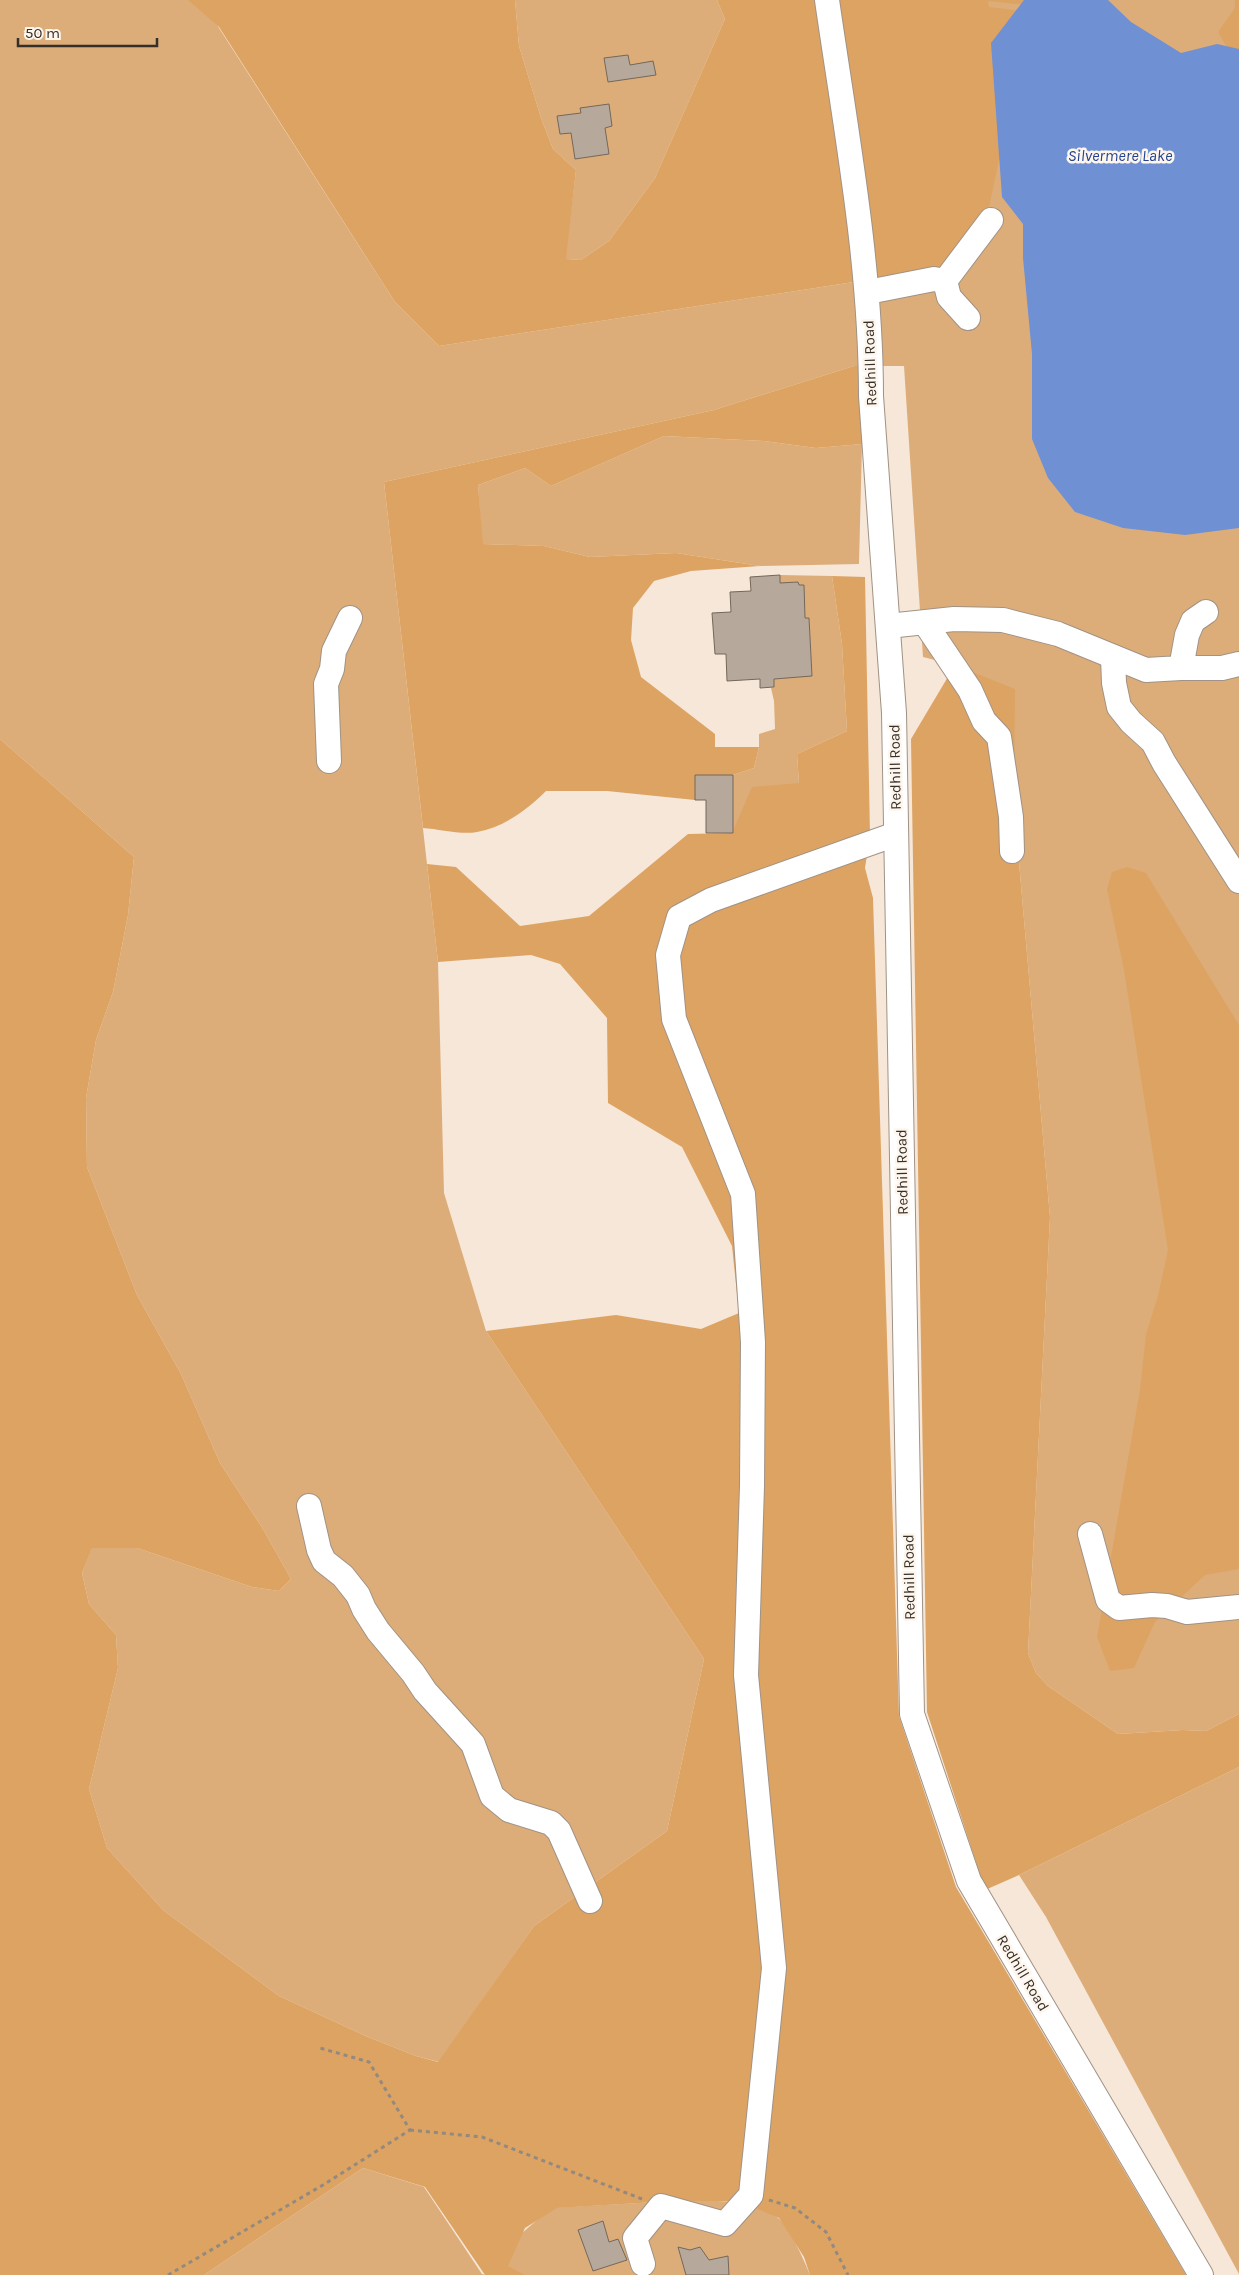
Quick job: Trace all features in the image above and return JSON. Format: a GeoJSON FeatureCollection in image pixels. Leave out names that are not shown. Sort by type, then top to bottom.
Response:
{"type":"FeatureCollection","features":[{"type":"Feature","properties":{"kind":"street","name":"Redhill Road"},"geometry":{"type":"LineString","coordinates":[[827,0],[865,257],[871,354],[871,396],[894,713],[912,1714],[969,1881],[1201,2275]]}},
{"type":"Feature","properties":{"kind":"street"},"geometry":{"type":"LineString","coordinates":[[968,318],[949,298],[946,281],[991,220]]}},
{"type":"Feature","properties":{"kind":"street"},"geometry":{"type":"LineString","coordinates":[[873,291],[934,279],[946,281]]}},
{"type":"Feature","properties":{"kind":"street"},"geometry":{"type":"LineString","coordinates":[[1181,668],[1187,635],[1192,621],[1206,612]]}},
{"type":"Feature","properties":{"kind":"street"},"geometry":{"type":"LineString","coordinates":[[329,761],[326,684],[332,669],[325,646],[350,618]]}},
{"type":"Feature","properties":{"kind":"street"},"geometry":{"type":"LineString","coordinates":[[888,626],[954,620],[1003,620],[1058,634],[1146,670],[1222,668],[1239,664]]}},
{"type":"Feature","properties":{"kind":"street"},"geometry":{"type":"LineString","coordinates":[[925,622],[970,690],[984,721],[999,737],[1011,817],[1012,852]]}},
{"type":"Feature","properties":{"kind":"street"},"geometry":{"type":"LineString","coordinates":[[1113,657],[1114,683],[1119,707],[1131,722],[1153,742],[1239,881]]}},
{"type":"Feature","properties":{"kind":"street"},"geometry":{"type":"LineString","coordinates":[[643,2264],[635,2238],[661,2206],[725,2224],[751,2194],[774,1968],[746,1675],[752,1486],[752,1322],[743,1194],[674,1019],[668,955],[679,917],[703,904],[896,834]]}},
{"type":"Feature","properties":{"kind":"street"},"geometry":{"type":"LineString","coordinates":[[309,1506],[319,1550],[324,1561],[351,1585],[378,1631],[436,1704],[473,1744],[484,1778],[496,1800],[510,1810],[551,1823],[559,1831],[590,1901]]}},
{"type":"Feature","properties":{"kind":"street"},"geometry":{"type":"LineString","coordinates":[[1090,1534],[1108,1600],[1118,1608],[1160,1605],[1187,1612],[1239,1607]]}},
{"type":"Feature","properties":{"kind":"path"},"geometry":{"type":"LineString","coordinates":[[320,2048],[369,2062],[410,2130]]}},
{"type":"Feature","properties":{"kind":"path"},"geometry":{"type":"LineString","coordinates":[[168,2275],[323,2185],[410,2130],[482,2137],[661,2206]]}},
{"type":"Feature","properties":{"kind":"path"},"geometry":{"type":"LineString","coordinates":[[751,2194],[794,2208],[826,2232],[848,2275]]}},
{"type":"Feature","properties":{"kind":"shaded area"},"geometry":{"type":"Polygon","coordinates":[[[0,0],[201,0],[395,302],[439,346],[886,277],[988,0],[1239,0],[1239,1714],[1206,1731],[1183,1730],[1118,1734],[1048,1686],[1036,1673],[1028,1653],[1050,1217],[1014,805],[955,665],[923,657],[904,366],[854,366],[714,410],[384,482],[438,962],[444,1193],[486,1331],[704,1659],[667,1831],[534,1926],[439,2062],[416,2056],[368,2037],[279,1996],[163,1910],[107,1848],[89,1789],[118,1668],[116,1635],[89,1604],[82,1573],[92,1547],[137,1548],[252,1587],[279,1591],[291,1579],[263,1529],[220,1463],[181,1374],[137,1295],[87,1167],[86,1098],[96,1040],[113,992],[128,915],[134,857],[0,739],[0,0]]]}},
{"type":"Feature","properties":{"kind":"shaded area"},"geometry":{"type":"Polygon","coordinates":[[[188,0],[515,0],[519,46],[541,118],[553,149],[576,170],[566,259],[581,260],[609,241],[655,178],[725,19],[717,0],[1026,0],[1026,5],[988,1],[989,7],[1022,11],[996,109],[1000,155],[983,236],[956,263],[886,277],[439,346],[395,302],[219,27],[188,0]]]}},
{"type":"Feature","properties":{"kind":"shaded area"},"geometry":{"type":"Polygon","coordinates":[[[515,0],[717,0],[725,19],[655,178],[609,241],[581,260],[565,259],[576,170],[553,149],[541,118],[519,46],[515,0]]]}},
{"type":"Feature","properties":{"kind":"shaded area"},"geometry":{"type":"Polygon","coordinates":[[[1235,0],[1239,0],[1239,60],[1232,56],[1218,32],[1235,8],[1235,0]]]}},
{"type":"Feature","properties":{"kind":"shaded area"},"geometry":{"type":"Polygon","coordinates":[[[854,366],[862,366],[862,444],[816,448],[764,441],[664,436],[551,486],[525,468],[478,485],[483,544],[544,546],[590,557],[676,553],[760,566],[691,571],[654,581],[633,608],[631,640],[641,677],[715,734],[715,747],[759,747],[754,768],[733,775],[695,775],[695,800],[607,791],[546,791],[514,817],[487,830],[464,833],[423,828],[384,482],[714,410],[854,366]]]}},
{"type":"Feature","properties":{"kind":"shaded area"},"geometry":{"type":"Polygon","coordinates":[[[664,436],[764,441],[816,448],[862,444],[859,564],[760,566],[676,553],[590,557],[544,546],[482,544],[478,485],[525,468],[551,486],[664,436]]]}},
{"type":"Feature","properties":{"kind":"shaded area"},"geometry":{"type":"Polygon","coordinates":[[[780,575],[832,576],[842,644],[847,731],[797,754],[799,783],[733,833],[733,775],[754,768],[759,747],[759,734],[775,729],[774,701],[771,688],[774,687],[774,679],[783,679],[783,676],[812,676],[809,618],[801,618],[804,585],[799,585],[798,582],[780,585],[780,575]]]}},
{"type":"Feature","properties":{"kind":"shaded area"},"geometry":{"type":"Polygon","coordinates":[[[832,576],[865,577],[870,835],[865,868],[873,898],[899,1716],[956,1887],[1186,2275],[810,2275],[804,2257],[779,2218],[743,2203],[673,2201],[557,2208],[525,2228],[508,2266],[525,2275],[485,2275],[425,2187],[363,2168],[204,2275],[0,2275],[0,739],[134,857],[128,915],[113,992],[96,1040],[86,1098],[87,1167],[137,1295],[181,1374],[220,1463],[263,1529],[291,1579],[279,1591],[252,1587],[137,1548],[92,1548],[82,1573],[89,1604],[116,1635],[118,1668],[89,1789],[107,1848],[163,1910],[279,1996],[368,2037],[416,2056],[438,2062],[534,1926],[667,1831],[704,1659],[486,1331],[616,1315],[701,1329],[739,1313],[732,1246],[682,1147],[608,1103],[607,1018],[560,964],[531,955],[438,962],[427,864],[456,867],[520,926],[589,916],[688,834],[732,833],[752,787],[799,783],[797,754],[847,731],[842,644],[832,576]]]}},
{"type":"Feature","properties":{"kind":"shaded area"},"geometry":{"type":"Polygon","coordinates":[[[955,665],[1015,689],[1014,805],[1050,1217],[1028,1653],[1036,1673],[1048,1686],[1118,1734],[1183,1730],[1206,1731],[1239,1714],[1239,1767],[985,1890],[927,1712],[911,739],[955,665]]]}},
{"type":"Feature","properties":{"kind":"shaded area"},"geometry":{"type":"Polygon","coordinates":[[[1127,867],[1146,873],[1239,1025],[1239,1569],[1205,1575],[1155,1622],[1134,1668],[1110,1671],[1097,1637],[1140,1390],[1146,1334],[1158,1296],[1168,1250],[1124,970],[1107,889],[1112,872],[1127,867]]]}},
{"type":"Feature","properties":{"kind":"shaded area"},"geometry":{"type":"Polygon","coordinates":[[[1239,1767],[1239,2274],[1046,1917],[1019,1875],[1239,1767]]]}},
{"type":"Feature","properties":{"kind":"shaded area"},"geometry":{"type":"Polygon","coordinates":[[[363,2168],[424,2187],[482,2274],[486,2275],[204,2275],[363,2168]]]}},
{"type":"Feature","properties":{"kind":"shaded area"},"geometry":{"type":"Polygon","coordinates":[[[673,2201],[741,2203],[767,2211],[778,2218],[787,2228],[810,2275],[499,2275],[522,2233],[551,2208],[673,2201]]]}},
{"type":"Feature","properties":{"kind":"water","name":"Silvermere Lake"},"geometry":{"type":"Polygon","coordinates":[[[1024,0],[1108,0],[1131,22],[1181,53],[1217,44],[1239,49],[1239,528],[1185,535],[1123,528],[1075,512],[1048,478],[1032,439],[1032,354],[1023,258],[1023,224],[1002,197],[991,43],[1024,0]]]}},
{"type":"Feature","properties":{"kind":"building"},"geometry":{"type":"Polygon","coordinates":[[[628,55],[630,65],[653,61],[656,75],[608,82],[604,58],[628,55]]]}},
{"type":"Feature","properties":{"kind":"building"},"geometry":{"type":"Polygon","coordinates":[[[609,104],[612,126],[605,128],[609,154],[575,159],[571,133],[560,134],[557,116],[581,113],[580,108],[609,104]]]}},
{"type":"Feature","properties":{"kind":"building"},"geometry":{"type":"Polygon","coordinates":[[[780,575],[780,583],[798,582],[799,585],[804,585],[805,618],[809,618],[812,676],[774,679],[774,687],[760,688],[760,679],[727,681],[726,654],[715,654],[712,613],[731,612],[730,592],[751,591],[750,577],[780,575]]]}},
{"type":"Feature","properties":{"kind":"building"},"geometry":{"type":"Polygon","coordinates":[[[695,775],[733,775],[733,833],[706,833],[706,800],[695,800],[695,775]]]}},
{"type":"Feature","properties":{"kind":"building"},"geometry":{"type":"Polygon","coordinates":[[[603,2221],[609,2242],[618,2239],[627,2260],[593,2271],[578,2230],[603,2221]]]}},
{"type":"Feature","properties":{"kind":"building"},"geometry":{"type":"Polygon","coordinates":[[[678,2247],[690,2250],[700,2247],[709,2260],[728,2256],[729,2275],[686,2275],[678,2247]]]}}]}
